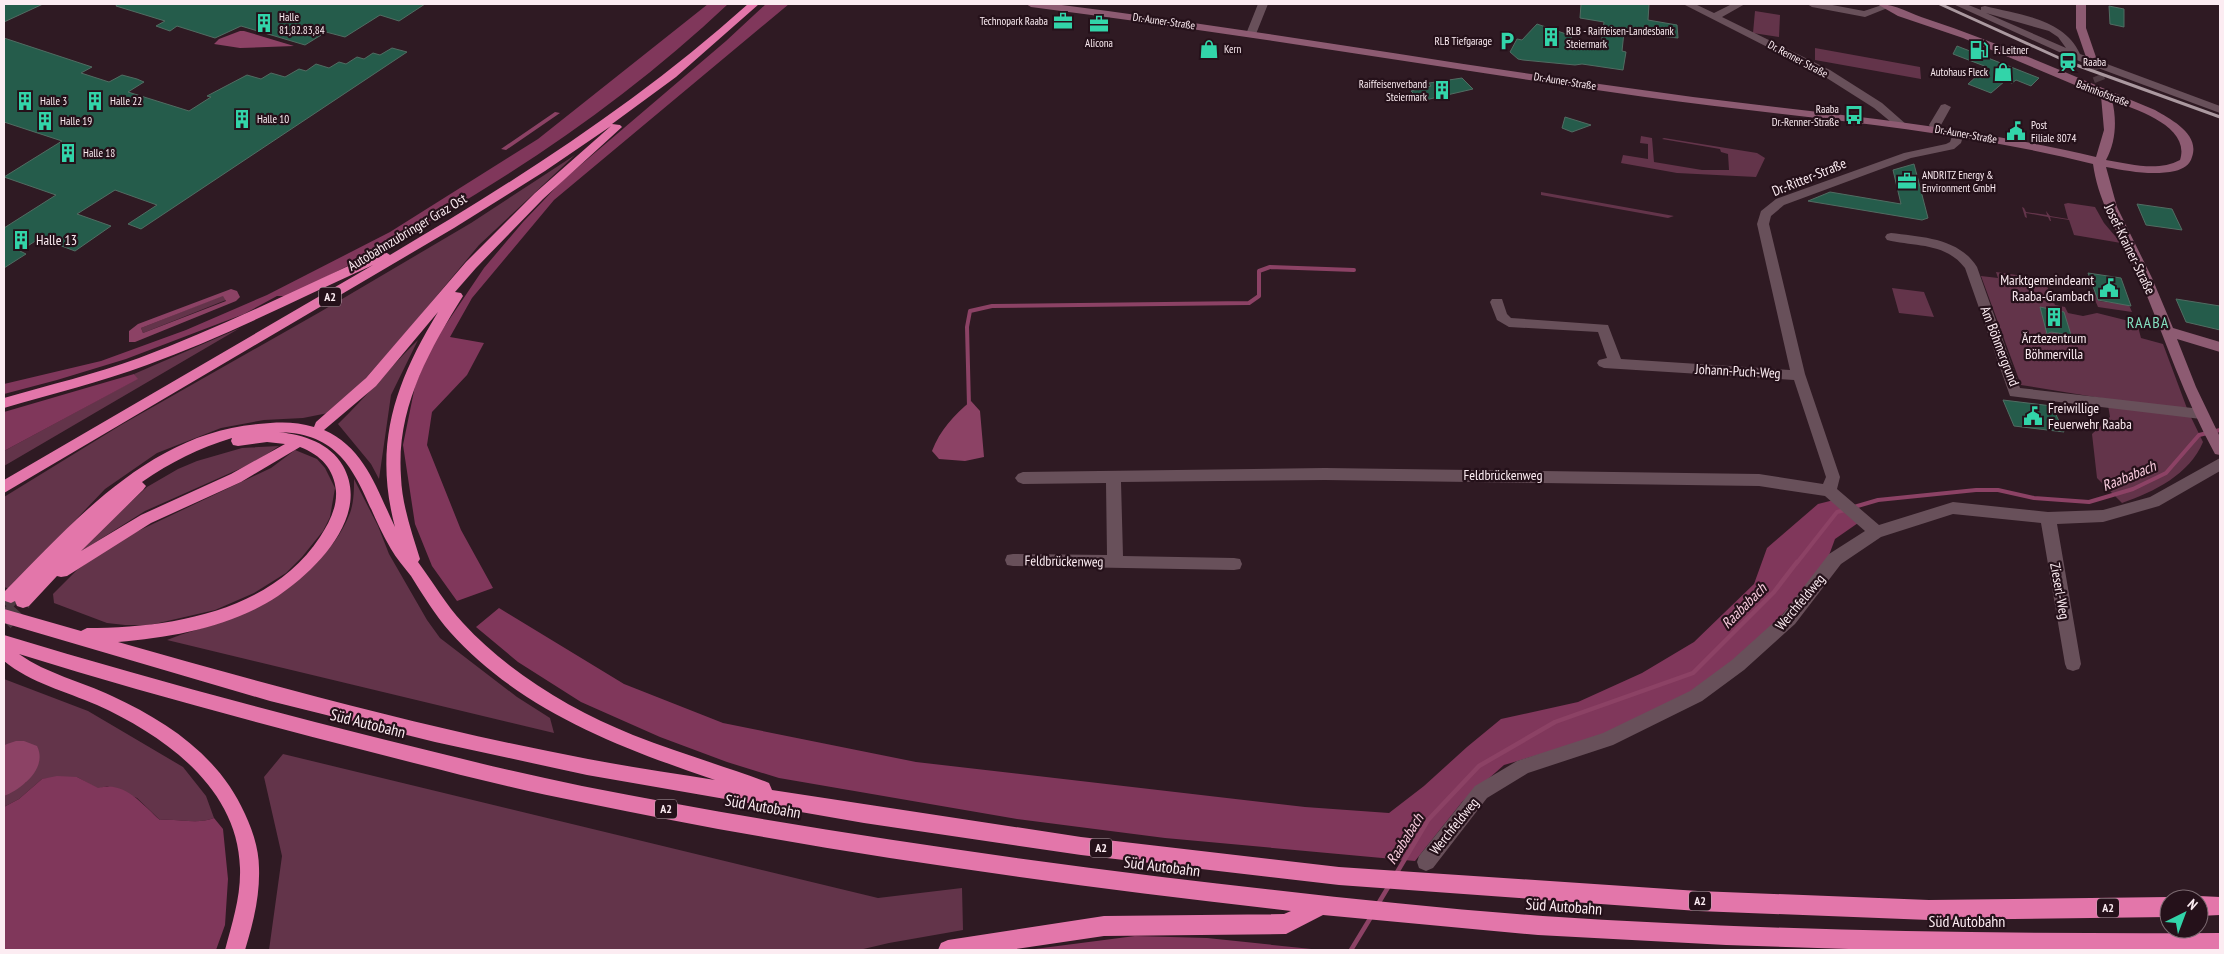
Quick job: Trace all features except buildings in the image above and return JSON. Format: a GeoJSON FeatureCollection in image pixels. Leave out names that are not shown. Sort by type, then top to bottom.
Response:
{"type":"FeatureCollection","features":[{"type":"Feature","properties":{"kind":"highway","name":"Autobahnzubringer Graz Ost"},"geometry":{"type":"LineString","coordinates":[[4,475],[484,196],[583,130],[670,66],[740,4]]}},
{"type":"Feature","properties":{"kind":"highway","name":"Autobahnzubringer Graz Ost"},"geometry":{"type":"LineString","coordinates":[[4,487],[74,444],[343,290],[480,208],[585,139],[674,74],[754,4]]}},
{"type":"Feature","properties":{"kind":"highway"},"geometry":{"type":"LineString","coordinates":[[321,426],[371,382],[471,265],[490,248],[539,196],[654,95],[674,74]]}},
{"type":"Feature","properties":{"kind":"highway"},"geometry":{"type":"LineString","coordinates":[[415,570],[407,543],[393,476],[396,425],[408,386],[430,338],[450,304],[490,248]]}},
{"type":"Feature","properties":{"kind":"highway"},"geometry":{"type":"LineString","coordinates":[[4,403],[107,374],[196,340],[259,314],[384,255]]}},
{"type":"Feature","properties":{"kind":"highway"},"geometry":{"type":"LineString","coordinates":[[291,438],[236,478],[146,519],[17,599],[102,503],[153,465],[191,445],[231,432],[258,428],[291,438],[305,443],[328,445],[346,451],[358,466],[397,545],[434,600],[464,635],[520,682],[606,732],[795,801]]}},
{"type":"Feature","properties":{"kind":"highway"},"geometry":{"type":"LineString","coordinates":[[37,587],[134,489],[160,471],[217,446],[245,439],[291,438]]}},
{"type":"Feature","properties":{"kind":"highway"},"geometry":{"type":"LineString","coordinates":[[63,634],[113,636],[168,630],[227,612],[264,595],[280,585],[318,552],[328,539],[340,516],[344,498],[344,482],[328,445]]}},
{"type":"Feature","properties":{"kind":"highway","name":"Süd Autobahn"},"geometry":{"type":"LineString","coordinates":[[4,616],[204,676],[435,734],[587,767],[864,814],[1081,846],[1339,876],[1698,901],[1929,910],[2159,907]]}},
{"type":"Feature","properties":{"kind":"highway","name":"Süd Autobahn"},"geometry":{"type":"LineString","coordinates":[[4,642],[14,654],[420,756],[581,793],[868,846],[1072,876],[1321,905],[1455,918],[1652,932],[1856,940],[2220,943]]}},
{"type":"Feature","properties":{"kind":"highway"},"geometry":{"type":"LineString","coordinates":[[14,654],[26,668],[104,700],[159,729],[187,748],[214,777],[241,822],[249,858],[247,900],[235,950]]}},
{"type":"Feature","properties":{"kind":"highway"},"geometry":{"type":"LineString","coordinates":[[948,950],[1104,926],[1286,924],[1321,905]]}},
{"type":"Feature","properties":{"kind":"main road","name":"Dr.-Auner-Straße"},"geometry":{"type":"LineString","coordinates":[[1030,4],[1251,34],[1644,93],[1936,129],[2044,148],[2099,162]]}},
{"type":"Feature","properties":{"kind":"main road"},"geometry":{"type":"LineString","coordinates":[[2081,4],[2083,58]]}},
{"type":"Feature","properties":{"kind":"main road","name":"Bahnhofstraße"},"geometry":{"type":"LineString","coordinates":[[1884,5],[1902,14],[1967,36],[2101,89],[2151,112],[2169,123],[2188,145],[2189,154],[2181,166],[2154,170],[2099,162]]}},
{"type":"Feature","properties":{"kind":"main road","name":"Josef-Krainer-Straße"},"geometry":{"type":"LineString","coordinates":[[2101,89],[2109,109],[2110,126],[2103,155],[2099,162],[2107,201],[2130,242],[2169,332],[2175,352],[2202,417],[2218,446]]}},
{"type":"Feature","properties":{"kind":"main road"},"geometry":{"type":"LineString","coordinates":[[2169,332],[2220,347]]}},
{"type":"Feature","properties":{"kind":"street"},"geometry":{"type":"LineString","coordinates":[[1251,34],[1263,4]]}},
{"type":"Feature","properties":{"kind":"street","name":"Dr. Renner Straße"},"geometry":{"type":"LineString","coordinates":[[1688,4],[1784,51],[1849,86],[1901,125]]}},
{"type":"Feature","properties":{"kind":"street"},"geometry":{"type":"LineString","coordinates":[[1713,16],[1740,4]]}},
{"type":"Feature","properties":{"kind":"street"},"geometry":{"type":"LineString","coordinates":[[1812,4],[1865,14],[1884,5]]}},
{"type":"Feature","properties":{"kind":"street"},"geometry":{"type":"LineString","coordinates":[[1958,4],[1987,14],[2016,16],[2050,29],[2069,42],[2083,58]]}},
{"type":"Feature","properties":{"kind":"street"},"geometry":{"type":"LineString","coordinates":[[1970,4],[2048,44],[2110,70],[2220,110]]}},
{"type":"Feature","properties":{"kind":"street"},"geometry":{"type":"LineString","coordinates":[[1936,129],[1935,125],[1945,107]]}},
{"type":"Feature","properties":{"kind":"street","name":"Dr.-Ritter-Straße"},"geometry":{"type":"LineString","coordinates":[[1798,375],[1763,224],[1765,214],[1780,202],[1908,155],[1950,147],[1955,143],[1958,133]]}},
{"type":"Feature","properties":{"kind":"street","name":"Am Böhmergrund"},"geometry":{"type":"LineString","coordinates":[[1891,237],[1940,245],[1966,259],[1971,267],[2015,392],[2202,417]]}},
{"type":"Feature","properties":{"kind":"street","name":"Johann-Puch-Weg"},"geometry":{"type":"LineString","coordinates":[[1497,302],[1500,316],[1509,322],[1603,328],[1610,363],[1798,375],[1801,379],[1833,478],[1833,494]]}},
{"type":"Feature","properties":{"kind":"street","name":"Werchfeldweg"},"geometry":{"type":"LineString","coordinates":[[1426,862],[1481,792],[1523,767],[1607,738],[1696,696],[1738,666],[1789,620],[1835,559],[1871,528],[1953,508],[2048,518],[2103,516],[2154,502],[2220,464]]}},
{"type":"Feature","properties":{"kind":"street","name":"Feldbrückenweg"},"geometry":{"type":"LineString","coordinates":[[1023,478],[1325,474],[1516,475],[1759,480],[1833,494]]}},
{"type":"Feature","properties":{"kind":"street","name":"Feldbrückenweg"},"geometry":{"type":"LineString","coordinates":[[1113,478],[1116,561]]}},
{"type":"Feature","properties":{"kind":"street"},"geometry":{"type":"LineString","coordinates":[[1833,494],[1871,528]]}},
{"type":"Feature","properties":{"kind":"street","name":"Zieserl-Weg"},"geometry":{"type":"LineString","coordinates":[[2048,518],[2073,664]]}},
{"type":"Feature","properties":{"kind":"street","name":"Feldbrückenweg"},"geometry":{"type":"LineString","coordinates":[[1014,560],[1234,564]]}},
{"type":"Feature","properties":{"kind":"shaded area"},"geometry":{"type":"Polygon","coordinates":[[[708,4],[728,4],[679,48],[574,130],[463,202],[405,235],[287,296],[277,296],[244,314],[126,359],[4,394],[4,384],[101,361],[186,330],[267,295],[390,232],[538,139],[708,4]]]}},
{"type":"Feature","properties":{"kind":"shaded area"},"geometry":{"type":"Polygon","coordinates":[[[766,4],[789,4],[554,200],[472,298],[450,337],[484,343],[467,375],[432,412],[427,445],[461,530],[493,588],[457,601],[432,566],[415,524],[403,445],[415,386],[432,345],[484,268],[523,222],[563,180],[726,41],[766,4]]]}},
{"type":"Feature","properties":{"kind":"shaded area"},"geometry":{"type":"Polygon","coordinates":[[[1755,11],[1780,15],[1779,37],[1753,33],[1755,11]]]}},
{"type":"Feature","properties":{"kind":"shaded area"},"geometry":{"type":"Polygon","coordinates":[[[240,31],[294,46],[240,48],[214,44],[219,39],[240,31]]]}},
{"type":"Feature","properties":{"kind":"shaded area"},"geometry":{"type":"Polygon","coordinates":[[[1815,48],[1920,67],[1921,79],[1815,60],[1815,48]]]}},
{"type":"Feature","properties":{"kind":"shaded area"},"geometry":{"type":"Polygon","coordinates":[[[555,112],[560,113],[506,150],[501,149],[555,112]]]}},
{"type":"Feature","properties":{"kind":"shaded area"},"geometry":{"type":"Polygon","coordinates":[[[1641,136],[1652,138],[1654,162],[1702,170],[1729,170],[1728,154],[1721,152],[1720,149],[1662,139],[1664,138],[1757,153],[1765,158],[1756,177],[1677,173],[1621,163],[1623,155],[1648,159],[1648,144],[1640,143],[1641,136]]]}},
{"type":"Feature","properties":{"kind":"shaded area"},"geometry":{"type":"Polygon","coordinates":[[[575,155],[479,245],[349,397],[328,413],[303,418],[264,420],[221,428],[157,453],[105,489],[10,589],[4,587],[4,497],[121,425],[320,312],[471,223],[575,155]]]}},
{"type":"Feature","properties":{"kind":"shaded area"},"geometry":{"type":"Polygon","coordinates":[[[1541,192],[1674,216],[1668,218],[1541,195],[1541,192]]]}},
{"type":"Feature","properties":{"kind":"shaded area"},"geometry":{"type":"Polygon","coordinates":[[[2064,204],[2095,207],[2104,223],[2121,243],[2074,235],[2069,220],[2050,217],[2050,221],[2048,217],[2026,213],[2027,218],[2022,207],[2026,212],[2047,215],[2046,211],[2050,216],[2068,219],[2064,204]]]}},
{"type":"Feature","properties":{"kind":"shaded area"},"geometry":{"type":"Polygon","coordinates":[[[1996,272],[2044,279],[2055,305],[2065,307],[2068,313],[2083,316],[2097,313],[2137,323],[2141,338],[2163,344],[2188,411],[2203,442],[2197,453],[2180,472],[2158,487],[2122,503],[2097,478],[2092,434],[2110,417],[2107,399],[2021,385],[1981,276],[1998,278],[1996,272]]]}},
{"type":"Feature","properties":{"kind":"shaded area"},"geometry":{"type":"Polygon","coordinates":[[[1892,288],[1924,292],[1934,317],[1899,313],[1892,288]]]}},
{"type":"Feature","properties":{"kind":"shaded area"},"geometry":{"type":"Polygon","coordinates":[[[231,289],[237,291],[240,297],[236,301],[135,342],[129,342],[129,331],[138,324],[231,289]],[[223,296],[141,328],[143,333],[226,301],[223,296]]]}},
{"type":"Feature","properties":{"kind":"shaded area"},"geometry":{"type":"Polygon","coordinates":[[[2092,293],[2097,294],[2099,301],[2129,305],[2132,312],[2098,307],[2092,293]]]}},
{"type":"Feature","properties":{"kind":"shaded area"},"geometry":{"type":"Polygon","coordinates":[[[224,295],[226,300],[143,333],[141,328],[224,295]]]}},
{"type":"Feature","properties":{"kind":"shaded area"},"geometry":{"type":"Polygon","coordinates":[[[240,328],[4,466],[4,451],[137,379],[134,374],[240,328]]]}},
{"type":"Feature","properties":{"kind":"shaded area"},"geometry":{"type":"Polygon","coordinates":[[[418,340],[391,395],[379,479],[371,464],[338,424],[418,340]]]}},
{"type":"Feature","properties":{"kind":"shaded area"},"geometry":{"type":"Polygon","coordinates":[[[134,374],[138,379],[4,451],[4,412],[134,374]]]}},
{"type":"Feature","properties":{"kind":"shaded area"},"geometry":{"type":"Polygon","coordinates":[[[971,401],[980,411],[984,457],[965,461],[939,459],[932,451],[939,436],[953,417],[971,401]]]}},
{"type":"Feature","properties":{"kind":"shaded area"},"geometry":{"type":"Polygon","coordinates":[[[279,446],[255,462],[145,511],[72,557],[147,487],[178,469],[197,461],[242,448],[279,446]]]}},
{"type":"Feature","properties":{"kind":"shaded area"},"geometry":{"type":"Polygon","coordinates":[[[295,450],[317,459],[325,468],[335,488],[330,517],[323,531],[286,573],[254,593],[215,610],[150,625],[107,623],[54,603],[53,594],[77,570],[119,540],[271,468],[295,450]]]}},
{"type":"Feature","properties":{"kind":"shaded area"},"geometry":{"type":"Polygon","coordinates":[[[354,479],[378,526],[389,554],[427,620],[440,638],[517,697],[550,718],[554,733],[167,640],[218,622],[262,601],[298,578],[329,549],[341,532],[350,513],[354,479]]]}},
{"type":"Feature","properties":{"kind":"shaded area"},"geometry":{"type":"Polygon","coordinates":[[[1834,500],[1858,523],[1835,539],[1828,558],[1793,602],[1766,633],[1734,662],[1692,691],[1599,737],[1504,765],[1462,802],[1415,861],[1165,838],[1017,819],[779,778],[727,762],[660,737],[581,702],[518,662],[476,627],[499,608],[624,684],[723,723],[916,762],[1305,807],[1389,813],[1424,786],[1501,719],[1578,702],[1642,673],[1694,642],[1754,584],[1767,548],[1818,504],[1834,500]]]}},
{"type":"Feature","properties":{"kind":"shaded area"},"geometry":{"type":"Polygon","coordinates":[[[4,679],[88,711],[183,767],[206,796],[214,818],[201,821],[160,820],[137,798],[107,786],[98,789],[77,777],[42,779],[19,799],[4,807],[4,796],[26,782],[24,741],[4,745],[4,679]]]}},
{"type":"Feature","properties":{"kind":"shaded area"},"geometry":{"type":"Polygon","coordinates":[[[16,741],[24,741],[37,746],[39,762],[36,770],[25,783],[4,796],[4,745],[16,741]]]}},
{"type":"Feature","properties":{"kind":"shaded area"},"geometry":{"type":"Polygon","coordinates":[[[283,754],[878,898],[962,888],[963,930],[859,950],[269,950],[282,856],[264,777],[283,754]]]}},
{"type":"Feature","properties":{"kind":"shaded area"},"geometry":{"type":"Polygon","coordinates":[[[57,776],[77,777],[98,788],[107,786],[124,790],[160,820],[201,821],[214,818],[223,829],[228,879],[225,925],[216,950],[4,950],[4,807],[19,799],[42,779],[57,776]]]}},
{"type":"Feature","properties":{"kind":"shaded area"},"geometry":{"type":"Polygon","coordinates":[[[1135,936],[1207,938],[1321,950],[1027,950],[1135,936]]]}},
{"type":"Feature","properties":{"kind":"waterway"},"geometry":{"type":"LineString","coordinates":[[969,406],[967,327],[970,311],[992,306],[1249,303],[1259,296],[1259,271],[1270,267],[1354,270]]}},
{"type":"Feature","properties":{"kind":"waterway","name":"Raababach"},"geometry":{"type":"LineString","coordinates":[[1854,507],[1878,500],[1976,490],[1998,490],[2034,498],[2089,502],[2133,489],[2166,473],[2199,435],[2220,430]]}},
{"type":"Feature","properties":{"kind":"waterway","name":"Raababach"},"geometry":{"type":"LineString","coordinates":[[1796,564],[1837,512],[1845,510]]}},
{"type":"Feature","properties":{"kind":"waterway","name":"Raababach"},"geometry":{"type":"LineString","coordinates":[[1396,874],[1428,820],[1479,766],[1555,722],[1693,673],[1774,592],[1797,562]]}},
{"type":"Feature","properties":{"kind":"waterway","name":"Raababach"},"geometry":{"type":"LineString","coordinates":[[1378,904],[1390,884]]}},
{"type":"Feature","properties":{"kind":"waterway","name":"Raababach"},"geometry":{"type":"LineString","coordinates":[[1351,950],[1371,917]]}},
{"type":"Feature","properties":{"kind":"tunnel"},"geometry":{"type":"LineString","coordinates":[[2092,60],[2100,81]]}},
{"type":"Feature","properties":{"kind":"tunnel"},"geometry":{"type":"LineString","coordinates":[[4,604],[11,596]]}},
{"type":"Feature","properties":{"kind":"tunnel"},"geometry":{"type":"LineString","coordinates":[[4,622],[23,601]]}},
{"type":"Feature","properties":{"kind":"railway"},"geometry":{"type":"LineString","coordinates":[[1940,4],[2068,62],[2220,117]]}},
{"type":"Feature","properties":{"kind":"place","name":"Technopark Raaba"},"geometry":{"type":"Point","coordinates":[1063,21]}},
{"type":"Feature","properties":{"kind":"place","name":"Halle 81,82.83,84"},"geometry":{"type":"Point","coordinates":[264,23]}},
{"type":"Feature","properties":{"kind":"place","name":"Alicona"},"geometry":{"type":"Point","coordinates":[1099,24]}},
{"type":"Feature","properties":{"kind":"place","name":"RLB - Raiffeisen-Landesbank Steiermark"},"geometry":{"type":"Point","coordinates":[1551,37]}},
{"type":"Feature","properties":{"kind":"place","name":"RLB Tiefgarage"},"geometry":{"type":"Point","coordinates":[1507,41]}},
{"type":"Feature","properties":{"kind":"place","name":"Kern"},"geometry":{"type":"Point","coordinates":[1209,49]}},
{"type":"Feature","properties":{"kind":"place","name":"F. Leitner"},"geometry":{"type":"Point","coordinates":[1979,50]}},
{"type":"Feature","properties":{"kind":"place","name":"Raaba"},"geometry":{"type":"Point","coordinates":[2068,62]}},
{"type":"Feature","properties":{"kind":"place","name":"Autohaus Fleck"},"geometry":{"type":"Point","coordinates":[2003,72]}},
{"type":"Feature","properties":{"kind":"place","name":"Raiffeisenverband Steiermark"},"geometry":{"type":"Point","coordinates":[1442,90]}},
{"type":"Feature","properties":{"kind":"place","name":"Halle 3"},"geometry":{"type":"Point","coordinates":[25,101]}},
{"type":"Feature","properties":{"kind":"place","name":"Halle 22"},"geometry":{"type":"Point","coordinates":[95,101]}},
{"type":"Feature","properties":{"kind":"place","name":"Raaba Dr.-Renner-Straße"},"geometry":{"type":"Point","coordinates":[1854,115]}},
{"type":"Feature","properties":{"kind":"place","name":"Halle 10"},"geometry":{"type":"Point","coordinates":[242,119]}},
{"type":"Feature","properties":{"kind":"place","name":"Halle 19"},"geometry":{"type":"Point","coordinates":[45,121]}},
{"type":"Feature","properties":{"kind":"place","name":"Post Filiale 8074"},"geometry":{"type":"Point","coordinates":[2016,131]}},
{"type":"Feature","properties":{"kind":"place","name":"Halle 18"},"geometry":{"type":"Point","coordinates":[68,153]}},
{"type":"Feature","properties":{"kind":"place","name":"ANDRITZ Energy & Environment GmbH"},"geometry":{"type":"Point","coordinates":[1907,181]}},
{"type":"Feature","properties":{"kind":"place","name":"Halle 13"},"geometry":{"type":"Point","coordinates":[21,240]}},
{"type":"Feature","properties":{"kind":"place","name":"Marktgemeindeamt Raaba-Grambach"},"geometry":{"type":"Point","coordinates":[2109,288]}},
{"type":"Feature","properties":{"kind":"place","name":"Ärztezentrum Böhmervilla"},"geometry":{"type":"Point","coordinates":[2054,317]}},
{"type":"Feature","properties":{"kind":"place","name":"Freiwillige Feuerwehr Raaba"},"geometry":{"type":"Point","coordinates":[2033,416]}},
{"type":"Feature","properties":{"kind":"district","name":"RAABA"},"geometry":{"type":"Point","coordinates":[2148,322]}}]}
